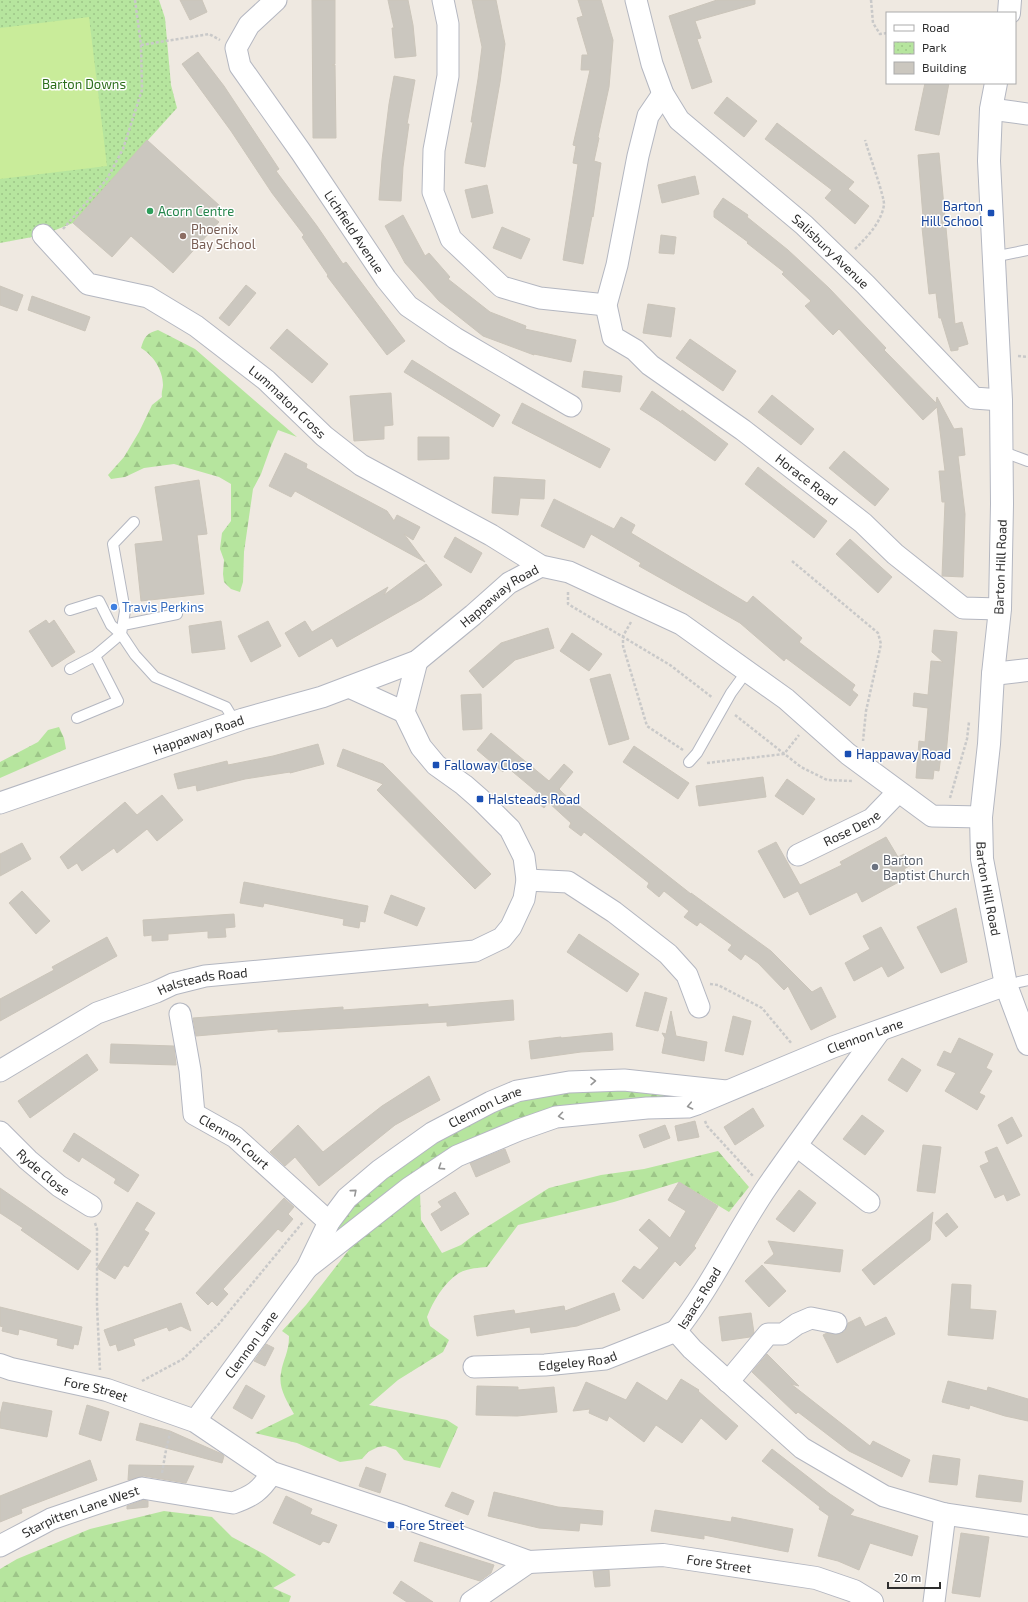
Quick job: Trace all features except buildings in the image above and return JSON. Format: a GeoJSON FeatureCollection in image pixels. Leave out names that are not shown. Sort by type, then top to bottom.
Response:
{"type":"FeatureCollection","features":[{"type":"Feature","properties":{"kind":"street"},"geometry":{"type":"LineString","coordinates":[[236,48],[248,25],[276,0]]}},
{"type":"Feature","properties":{"kind":"street"},"geometry":{"type":"LineString","coordinates":[[443,0],[448,24],[448,76],[434,150],[433,192],[451,239],[502,287],[540,298],[606,305],[616,266],[648,116],[663,94]]}},
{"type":"Feature","properties":{"kind":"street","name":"Salisbury Avenue"},"geometry":{"type":"LineString","coordinates":[[636,0],[652,64],[663,94],[679,120],[804,224],[974,398],[1001,400]]}},
{"type":"Feature","properties":{"kind":"street"},"geometry":{"type":"LineString","coordinates":[[1009,12],[1010,0]]}},
{"type":"Feature","properties":{"kind":"street","name":"Lichfield Avenue"},"geometry":{"type":"LineString","coordinates":[[236,48],[240,66],[301,152],[386,279],[408,306],[455,338],[571,406]]}},
{"type":"Feature","properties":{"kind":"street","name":"Barton Hill Road"},"geometry":{"type":"LineString","coordinates":[[996,84],[991,109],[989,161],[1001,400],[1002,504],[1000,609],[993,674],[989,744],[981,817],[982,859],[1006,985],[1028,1044]]}},
{"type":"Feature","properties":{"kind":"street"},"geometry":{"type":"LineString","coordinates":[[991,109],[1028,114]]}},
{"type":"Feature","properties":{"kind":"street","name":"Lummaton Cross"},"geometry":{"type":"LineString","coordinates":[[46,238],[88,284],[148,297],[196,326],[266,380],[324,436],[361,465],[491,535],[541,566]]}},
{"type":"Feature","properties":{"kind":"street","name":"Horace Road"},"geometry":{"type":"LineString","coordinates":[[606,305],[613,337],[635,350],[650,365],[743,430],[863,523],[895,554],[963,608],[1000,609]]}},
{"type":"Feature","properties":{"kind":"street","name":"Happaway Road"},"geometry":{"type":"LineString","coordinates":[[0,803],[235,722],[322,697],[417,661],[509,583],[541,566],[569,572],[681,624],[786,699],[850,756],[932,816],[981,817]]}},
{"type":"Feature","properties":{"kind":"street"},"geometry":{"type":"LineString","coordinates":[[349,687],[404,712],[417,661]]}},
{"type":"Feature","properties":{"kind":"street"},"geometry":{"type":"LineString","coordinates":[[993,674],[1028,670]]}},
{"type":"Feature","properties":{"kind":"street","name":"Halsteads Road"},"geometry":{"type":"LineString","coordinates":[[0,1071],[97,1013],[156,992],[173,984],[205,976],[475,951],[502,938],[511,927],[524,899],[528,880],[524,857],[510,829],[464,785],[436,765],[421,747],[404,712]]}},
{"type":"Feature","properties":{"kind":"street","name":"Rose Dene"},"geometry":{"type":"LineString","coordinates":[[798,855],[872,818],[898,792]]}},
{"type":"Feature","properties":{"kind":"street"},"geometry":{"type":"LineString","coordinates":[[528,880],[568,882],[614,912],[668,954],[687,975],[699,1007]]}},
{"type":"Feature","properties":{"kind":"street","name":"Clennon Lane"},"geometry":{"type":"LineString","coordinates":[[185,1418],[308,1268],[409,1188],[457,1156],[519,1130],[556,1117],[647,1108],[688,1107],[832,1047],[879,1032],[921,1015],[1006,985]]}},
{"type":"Feature","properties":{"kind":"street","name":"Clennon Court"},"geometry":{"type":"LineString","coordinates":[[180,1014],[190,1070],[194,1114],[235,1137],[329,1222]]}},
{"type":"Feature","properties":{"kind":"street","name":"Isaacs Road"},"geometry":{"type":"LineString","coordinates":[[879,1032],[767,1187],[745,1221],[713,1277],[688,1316],[676,1331],[692,1349],[802,1448],[884,1496],[945,1514],[1028,1526]]}},
{"type":"Feature","properties":{"kind":"street","name":"Clennon Lane"},"geometry":{"type":"LineString","coordinates":[[308,1268],[329,1222],[346,1198],[380,1170],[426,1138],[491,1102],[517,1091],[569,1082],[624,1080],[726,1091]]}},
{"type":"Feature","properties":{"kind":"street","name":"Ryde Close"},"geometry":{"type":"LineString","coordinates":[[0,1132],[28,1160],[54,1182],[91,1206]]}},
{"type":"Feature","properties":{"kind":"street"},"geometry":{"type":"LineString","coordinates":[[797,1146],[869,1202]]}},
{"type":"Feature","properties":{"kind":"street"},"geometry":{"type":"LineString","coordinates":[[728,1382],[768,1334],[783,1334],[797,1324],[811,1318],[836,1323]]}},
{"type":"Feature","properties":{"kind":"street","name":"Edgeley Road"},"geometry":{"type":"LineString","coordinates":[[474,1367],[545,1365],[605,1359],[676,1331]]}},
{"type":"Feature","properties":{"kind":"street","name":"Fore Street"},"geometry":{"type":"LineString","coordinates":[[0,1364],[11,1369],[96,1388],[185,1418],[272,1473],[404,1516],[529,1562],[663,1555],[816,1578],[854,1591],[872,1602]]}},
{"type":"Feature","properties":{"kind":"street","name":"Starpitten Lane West"},"geometry":{"type":"LineString","coordinates":[[0,1546],[51,1519],[142,1488],[233,1503],[261,1488],[272,1473]]}},
{"type":"Feature","properties":{"kind":"street"},"geometry":{"type":"LineString","coordinates":[[934,1602],[945,1514]]}},
{"type":"Feature","properties":{"kind":"street"},"geometry":{"type":"LineString","coordinates":[[471,1602],[529,1562]]}},
{"type":"Feature","properties":{"kind":"lane"},"geometry":{"type":"LineString","coordinates":[[993,257],[1028,250]]}},
{"type":"Feature","properties":{"kind":"lane"},"geometry":{"type":"LineString","coordinates":[[1001,451],[1028,460]]}},
{"type":"Feature","properties":{"kind":"lane"},"geometry":{"type":"LineString","coordinates":[[134,522],[113,544],[125,611],[122,630],[135,655],[155,676],[226,707],[235,722]]}},
{"type":"Feature","properties":{"kind":"lane"},"geometry":{"type":"LineString","coordinates":[[70,610],[99,601],[111,625],[122,630]]}},
{"type":"Feature","properties":{"kind":"lane"},"geometry":{"type":"LineString","coordinates":[[70,669],[95,656],[122,630],[176,614]]}},
{"type":"Feature","properties":{"kind":"lane"},"geometry":{"type":"LineString","coordinates":[[77,718],[118,701],[95,656]]}},
{"type":"Feature","properties":{"kind":"lane"},"geometry":{"type":"LineString","coordinates":[[691,760],[731,693],[747,671]]}},
{"type":"Feature","properties":{"kind":"lane"},"geometry":{"type":"LineString","coordinates":[[1006,985],[1028,980]]}},
{"type":"Feature","properties":{"kind":"path"},"geometry":{"type":"LineString","coordinates":[[46,238],[67,225],[106,179],[123,150],[142,90],[141,45],[135,0]]}},
{"type":"Feature","properties":{"kind":"path"},"geometry":{"type":"LineString","coordinates":[[871,0],[873,23],[880,34],[886,33]]}},
{"type":"Feature","properties":{"kind":"path"},"geometry":{"type":"LineString","coordinates":[[141,45],[209,34],[236,48]]}},
{"type":"Feature","properties":{"kind":"path"},"geometry":{"type":"LineString","coordinates":[[843,263],[870,234],[881,216],[884,203],[865,140]]}},
{"type":"Feature","properties":{"kind":"path"},"geometry":{"type":"LineString","coordinates":[[792,561],[878,633],[881,644],[866,710],[862,744],[850,756]]}},
{"type":"Feature","properties":{"kind":"path"},"geometry":{"type":"LineString","coordinates":[[640,606],[623,636],[623,646],[648,726],[691,760],[700,764],[784,754],[810,720]]}},
{"type":"Feature","properties":{"kind":"path"},"geometry":{"type":"LineString","coordinates":[[945,816],[954,780],[967,739],[970,716]]}},
{"type":"Feature","properties":{"kind":"path"},"geometry":{"type":"LineString","coordinates":[[690,982],[718,985],[762,1008],[791,1041],[799,1061]]}},
{"type":"Feature","properties":{"kind":"path"},"geometry":{"type":"LineString","coordinates":[[697,1104],[707,1126],[759,1182],[767,1187]]}},
{"type":"Feature","properties":{"kind":"path"},"geometry":{"type":"LineString","coordinates":[[91,1206],[97,1229],[97,1306],[100,1369],[96,1388]]}},
{"type":"Feature","properties":{"kind":"path"},"geometry":{"type":"LineString","coordinates":[[141,1381],[183,1359],[218,1325],[299,1228]]}},
{"type":"Feature","properties":{"kind":"path"},"geometry":{"type":"LineString","coordinates":[[159,1491],[166,1450],[185,1418]]}},
{"type":"Feature","properties":{"kind":"green space","name":"Barton Downs"},"geometry":{"type":"Polygon","coordinates":[[[0,0],[159,0],[165,18],[171,85],[177,108],[73,223],[43,235],[0,243],[0,0]]]}},
{"type":"Feature","properties":{"kind":"green space"},"geometry":{"type":"Polygon","coordinates":[[[89,17],[107,166],[0,179],[0,28],[89,17]]]}},
{"type":"Feature","properties":{"kind":"green space"},"geometry":{"type":"Polygon","coordinates":[[[158,330],[195,349],[297,437],[278,430],[261,474],[253,489],[244,552],[243,582],[240,592],[231,589],[224,582],[224,560],[220,549],[222,533],[231,521],[231,484],[219,477],[174,464],[144,468],[125,477],[111,479],[108,475],[124,457],[139,432],[152,405],[162,397],[163,379],[159,369],[150,355],[141,348],[146,336],[158,330]]]}},
{"type":"Feature","properties":{"kind":"green space"},"geometry":{"type":"Polygon","coordinates":[[[59,727],[64,738],[66,749],[0,778],[0,762],[38,742],[48,730],[59,727]]]}},
{"type":"Feature","properties":{"kind":"green space"},"geometry":{"type":"Polygon","coordinates":[[[569,1082],[726,1091],[606,1112],[457,1156],[307,1268],[329,1222],[432,1133],[569,1082]]]}},
{"type":"Feature","properties":{"kind":"green space"},"geometry":{"type":"Polygon","coordinates":[[[718,1151],[749,1187],[729,1212],[679,1182],[614,1202],[518,1225],[487,1267],[473,1268],[462,1271],[444,1287],[432,1305],[427,1317],[430,1326],[449,1340],[443,1352],[398,1380],[369,1405],[447,1420],[458,1427],[440,1468],[404,1460],[396,1450],[385,1446],[378,1447],[368,1452],[362,1459],[340,1462],[297,1443],[255,1433],[294,1414],[282,1389],[280,1379],[288,1347],[289,1336],[282,1331],[306,1305],[355,1242],[420,1192],[421,1220],[442,1253],[461,1245],[474,1235],[549,1188],[601,1175],[644,1169],[718,1151]]]}},
{"type":"Feature","properties":{"kind":"green space"},"geometry":{"type":"Polygon","coordinates":[[[164,1511],[212,1517],[232,1537],[264,1554],[296,1575],[273,1588],[291,1596],[289,1602],[0,1602],[0,1569],[17,1559],[90,1529],[164,1511]]]}},
{"type":"Feature","properties":{"kind":"place","name":"Acorn Centre"},"geometry":{"type":"Point","coordinates":[150,211]}},
{"type":"Feature","properties":{"kind":"place","name":"Barton Hill School"},"geometry":{"type":"Point","coordinates":[991,213]}},
{"type":"Feature","properties":{"kind":"place","name":"Phoenix Bay School"},"geometry":{"type":"Point","coordinates":[183,236]}},
{"type":"Feature","properties":{"kind":"place","name":"Travis Perkins"},"geometry":{"type":"Point","coordinates":[114,607]}},
{"type":"Feature","properties":{"kind":"place","name":"Happaway Road"},"geometry":{"type":"Point","coordinates":[848,754]}},
{"type":"Feature","properties":{"kind":"place","name":"Falloway Close"},"geometry":{"type":"Point","coordinates":[436,765]}},
{"type":"Feature","properties":{"kind":"place","name":"Halsteads Road"},"geometry":{"type":"Point","coordinates":[480,799]}},
{"type":"Feature","properties":{"kind":"place","name":"Barton Baptist Church"},"geometry":{"type":"Point","coordinates":[875,867]}},
{"type":"Feature","properties":{"kind":"place","name":"Fore Street"},"geometry":{"type":"Point","coordinates":[391,1525]}}]}
